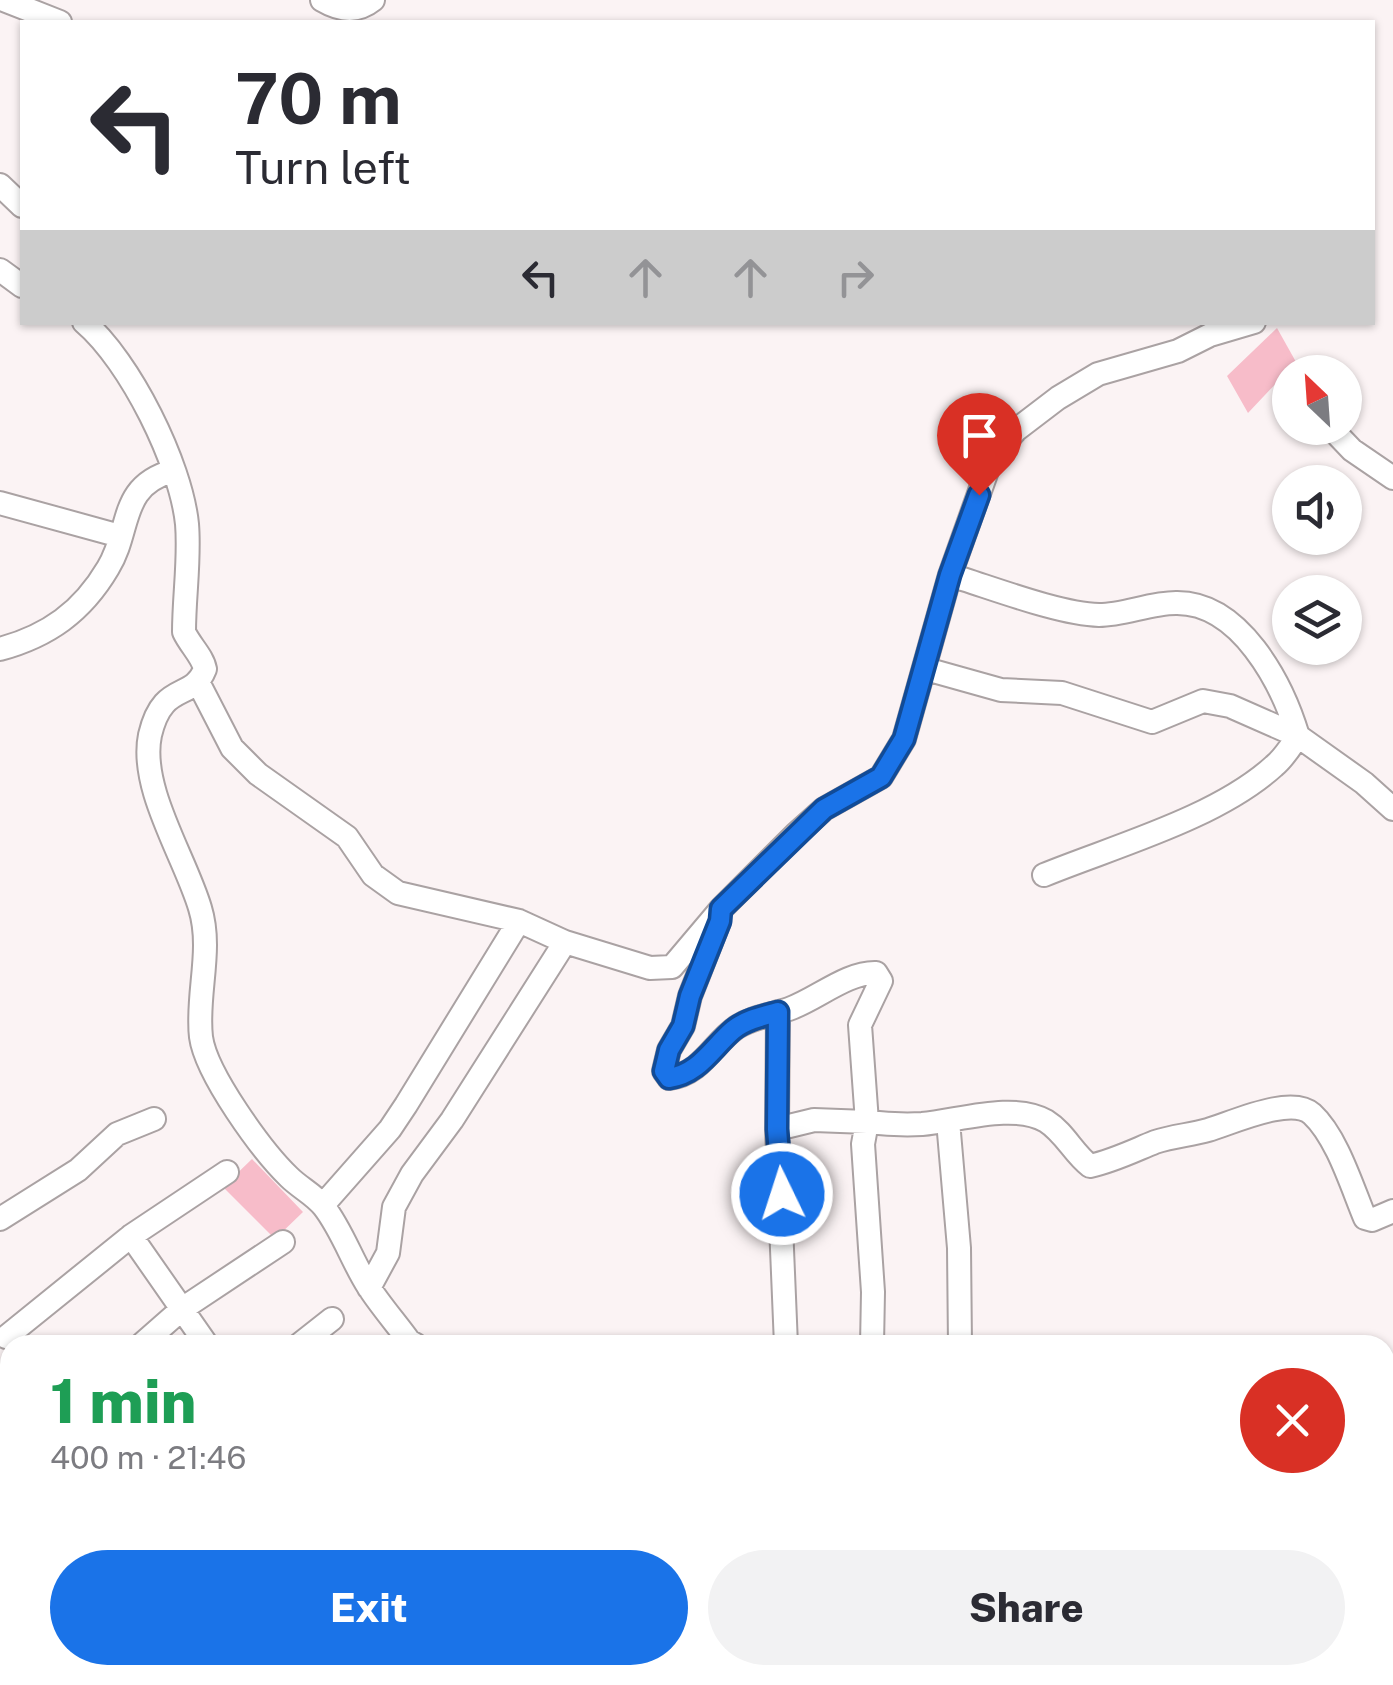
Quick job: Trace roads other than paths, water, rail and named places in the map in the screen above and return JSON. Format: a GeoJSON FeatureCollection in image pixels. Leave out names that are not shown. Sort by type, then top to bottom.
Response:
{"type":"FeatureCollection","features":[{"type":"Feature","properties":{"kind":"street"},"geometry":{"type":"LineString","coordinates":[[4,0],[55,20]]}},
{"type":"Feature","properties":{"kind":"street"},"geometry":{"type":"LineString","coordinates":[[322,0],[350,16],[373,0]]}},
{"type":"Feature","properties":{"kind":"street"},"geometry":{"type":"LineString","coordinates":[[0,185],[20,204]]}},
{"type":"Feature","properties":{"kind":"street"},"geometry":{"type":"LineString","coordinates":[[87,325],[102,338],[129,376],[173,472],[187,528],[184,632],[190,648],[204,664],[204,673],[198,682],[172,694],[160,707],[149,739],[148,766],[202,914],[205,968],[201,1038],[251,1134],[288,1177],[323,1205],[369,1288],[404,1335]]}},
{"type":"Feature","properties":{"kind":"street"},"geometry":{"type":"LineString","coordinates":[[198,682],[232,748],[258,774],[347,838],[374,876],[398,893],[519,920],[565,942],[662,970],[672,967],[721,909],[824,809],[881,777],[904,739],[950,575],[992,458],[1016,430],[1098,374],[1178,351],[1210,335],[1244,325]]}},
{"type":"Feature","properties":{"kind":"street"},"geometry":{"type":"LineString","coordinates":[[1347,445],[1393,478]]}},
{"type":"Feature","properties":{"kind":"street"},"geometry":{"type":"LineString","coordinates":[[0,649],[34,640],[68,618],[111,565],[134,497],[149,480],[173,472]]}},
{"type":"Feature","properties":{"kind":"street"},"geometry":{"type":"LineString","coordinates":[[0,503],[120,536]]}},
{"type":"Feature","properties":{"kind":"street"},"geometry":{"type":"LineString","coordinates":[[950,575],[1028,600],[1096,615],[1177,602],[1224,617],[1286,695],[1298,736]]}},
{"type":"Feature","properties":{"kind":"street"},"geometry":{"type":"LineString","coordinates":[[926,669],[1001,690],[1062,693],[1152,722],[1204,701],[1230,706],[1298,736],[1393,809]]}},
{"type":"Feature","properties":{"kind":"street"},"geometry":{"type":"LineString","coordinates":[[1044,875],[1215,806],[1278,764],[1298,736]]}},
{"type":"Feature","properties":{"kind":"street"},"geometry":{"type":"LineString","coordinates":[[721,909],[683,1026],[669,1050],[664,1071],[669,1078],[678,1077],[716,1050],[734,1029],[847,981],[876,973],[881,981],[860,1024],[872,1335]]}},
{"type":"Feature","properties":{"kind":"street"},"geometry":{"type":"LineString","coordinates":[[323,1205],[398,1117],[519,920]]}},
{"type":"Feature","properties":{"kind":"street"},"geometry":{"type":"LineString","coordinates":[[369,1288],[388,1253],[394,1207],[412,1174],[452,1120],[565,942]]}},
{"type":"Feature","properties":{"kind":"street"},"geometry":{"type":"LineString","coordinates":[[778,1012],[777,1129],[786,1335]]}},
{"type":"Feature","properties":{"kind":"street"},"geometry":{"type":"LineString","coordinates":[[777,1129],[814,1120],[915,1124],[1005,1114],[1034,1115],[1066,1137],[1079,1158],[1090,1166],[1254,1113],[1300,1108],[1312,1114],[1336,1149],[1365,1218],[1372,1220],[1393,1211]]}},
{"type":"Feature","properties":{"kind":"street"},"geometry":{"type":"LineString","coordinates":[[0,1219],[78,1170],[117,1134],[154,1119]]}},
{"type":"Feature","properties":{"kind":"street"},"geometry":{"type":"LineString","coordinates":[[948,1122],[958,1248],[960,1335]]}},
{"type":"Feature","properties":{"kind":"street"},"geometry":{"type":"LineString","coordinates":[[8,1335],[131,1236],[227,1172]]}},
{"type":"Feature","properties":{"kind":"street"},"geometry":{"type":"LineString","coordinates":[[131,1236],[200,1335]]}},
{"type":"Feature","properties":{"kind":"street"},"geometry":{"type":"LineString","coordinates":[[152,1335],[182,1309],[283,1242]]}},
{"type":"Feature","properties":{"kind":"street"},"geometry":{"type":"LineString","coordinates":[[312,1335],[332,1319]]}}]}
